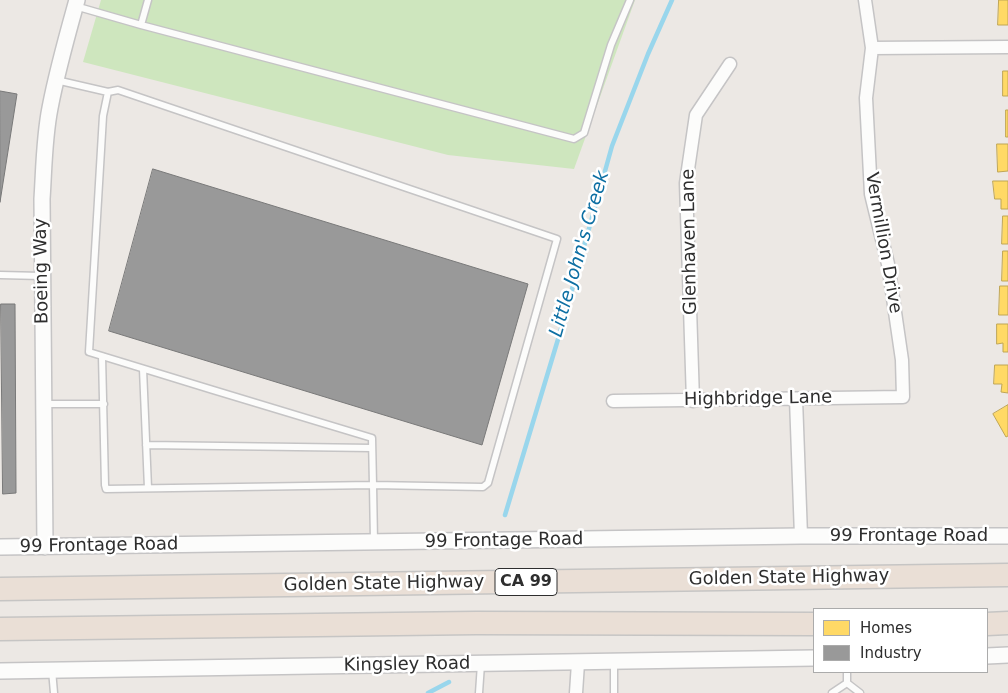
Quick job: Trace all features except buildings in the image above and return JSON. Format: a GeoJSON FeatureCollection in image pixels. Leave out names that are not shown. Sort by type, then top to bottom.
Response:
{"type":"FeatureCollection","features":[{"type":"Feature","properties":{"kind":"highway","name":"Golden State Highway"},"geometry":{"type":"LineString","coordinates":[[0,589],[1008,575]]}},
{"type":"Feature","properties":{"kind":"highway"},"geometry":{"type":"LineString","coordinates":[[0,629],[476,623],[813,624]]}},
{"type":"Feature","properties":{"kind":"highway"},"geometry":{"type":"LineString","coordinates":[[988,624],[1008,624]]}},
{"type":"Feature","properties":{"kind":"street","name":"Vermillion Drive"},"geometry":{"type":"LineString","coordinates":[[865,0],[872,48],[866,98],[871,194],[888,264],[902,360],[903,397]]}},
{"type":"Feature","properties":{"kind":"street","name":"Boeing Way"},"geometry":{"type":"LineString","coordinates":[[45,547],[42,200],[45,146],[56,80],[76,3]]}},
{"type":"Feature","properties":{"kind":"street"},"geometry":{"type":"LineString","coordinates":[[872,48],[1008,47]]}},
{"type":"Feature","properties":{"kind":"street","name":"Glenhaven Lane"},"geometry":{"type":"LineString","coordinates":[[693,400],[686,183],[696,115],[730,64]]}},
{"type":"Feature","properties":{"kind":"street","name":"Highbridge Lane"},"geometry":{"type":"LineString","coordinates":[[613,401],[903,397]]}},
{"type":"Feature","properties":{"kind":"street"},"geometry":{"type":"LineString","coordinates":[[796,399],[801,536]]}},
{"type":"Feature","properties":{"kind":"street","name":"99 Frontage Road"},"geometry":{"type":"LineString","coordinates":[[0,547],[801,536],[1008,536]]}},
{"type":"Feature","properties":{"kind":"street"},"geometry":{"type":"LineString","coordinates":[[988,656],[1008,655]]}},
{"type":"Feature","properties":{"kind":"street","name":"Kingsley Road"},"geometry":{"type":"LineString","coordinates":[[0,671],[813,658]]}},
{"type":"Feature","properties":{"kind":"street"},"geometry":{"type":"LineString","coordinates":[[576,693],[578,662]]}},
{"type":"Feature","properties":{"kind":"lane"},"geometry":{"type":"LineString","coordinates":[[141,25],[148,0]]}},
{"type":"Feature","properties":{"kind":"lane"},"geometry":{"type":"LineString","coordinates":[[76,3],[141,25],[574,139],[584,133],[611,45],[630,0]]}},
{"type":"Feature","properties":{"kind":"lane"},"geometry":{"type":"LineString","coordinates":[[56,80],[108,92],[118,90],[557,239],[488,483],[483,487],[373,485],[106,489],[102,356]]}},
{"type":"Feature","properties":{"kind":"lane"},"geometry":{"type":"LineString","coordinates":[[108,92],[103,116],[89,352],[372,438],[374,543]]}},
{"type":"Feature","properties":{"kind":"lane"},"geometry":{"type":"LineString","coordinates":[[0,275],[42,276]]}},
{"type":"Feature","properties":{"kind":"lane"},"geometry":{"type":"LineString","coordinates":[[143,368],[148,488]]}},
{"type":"Feature","properties":{"kind":"lane"},"geometry":{"type":"LineString","coordinates":[[44,404],[104,404]]}},
{"type":"Feature","properties":{"kind":"lane"},"geometry":{"type":"LineString","coordinates":[[146,446],[372,448]]}},
{"type":"Feature","properties":{"kind":"lane"},"geometry":{"type":"LineString","coordinates":[[614,662],[614,693]]}},
{"type":"Feature","properties":{"kind":"lane"},"geometry":{"type":"LineString","coordinates":[[479,693],[482,664]]}},
{"type":"Feature","properties":{"kind":"lane"},"geometry":{"type":"LineString","coordinates":[[52,670],[54,693]]}},
{"type":"Feature","properties":{"kind":"lane"},"geometry":{"type":"LineString","coordinates":[[847,673],[847,683]]}},
{"type":"Feature","properties":{"kind":"lane"},"geometry":{"type":"LineString","coordinates":[[832,693],[847,683]]}},
{"type":"Feature","properties":{"kind":"lane"},"geometry":{"type":"LineString","coordinates":[[847,683],[860,693]]}},
{"type":"Feature","properties":{"kind":"green space"},"geometry":{"type":"Polygon","coordinates":[[[101,0],[635,0],[574,169],[448,155],[83,62],[101,0]]]}},
{"type":"Feature","properties":{"kind":"waterway","name":"Little John's Creek"},"geometry":{"type":"LineString","coordinates":[[505,515],[559,336],[612,146],[648,54],[672,0]]}},
{"type":"Feature","properties":{"kind":"waterway","name":"Little John's Creek"},"geometry":{"type":"LineString","coordinates":[[428,693],[449,682]]}}]}
